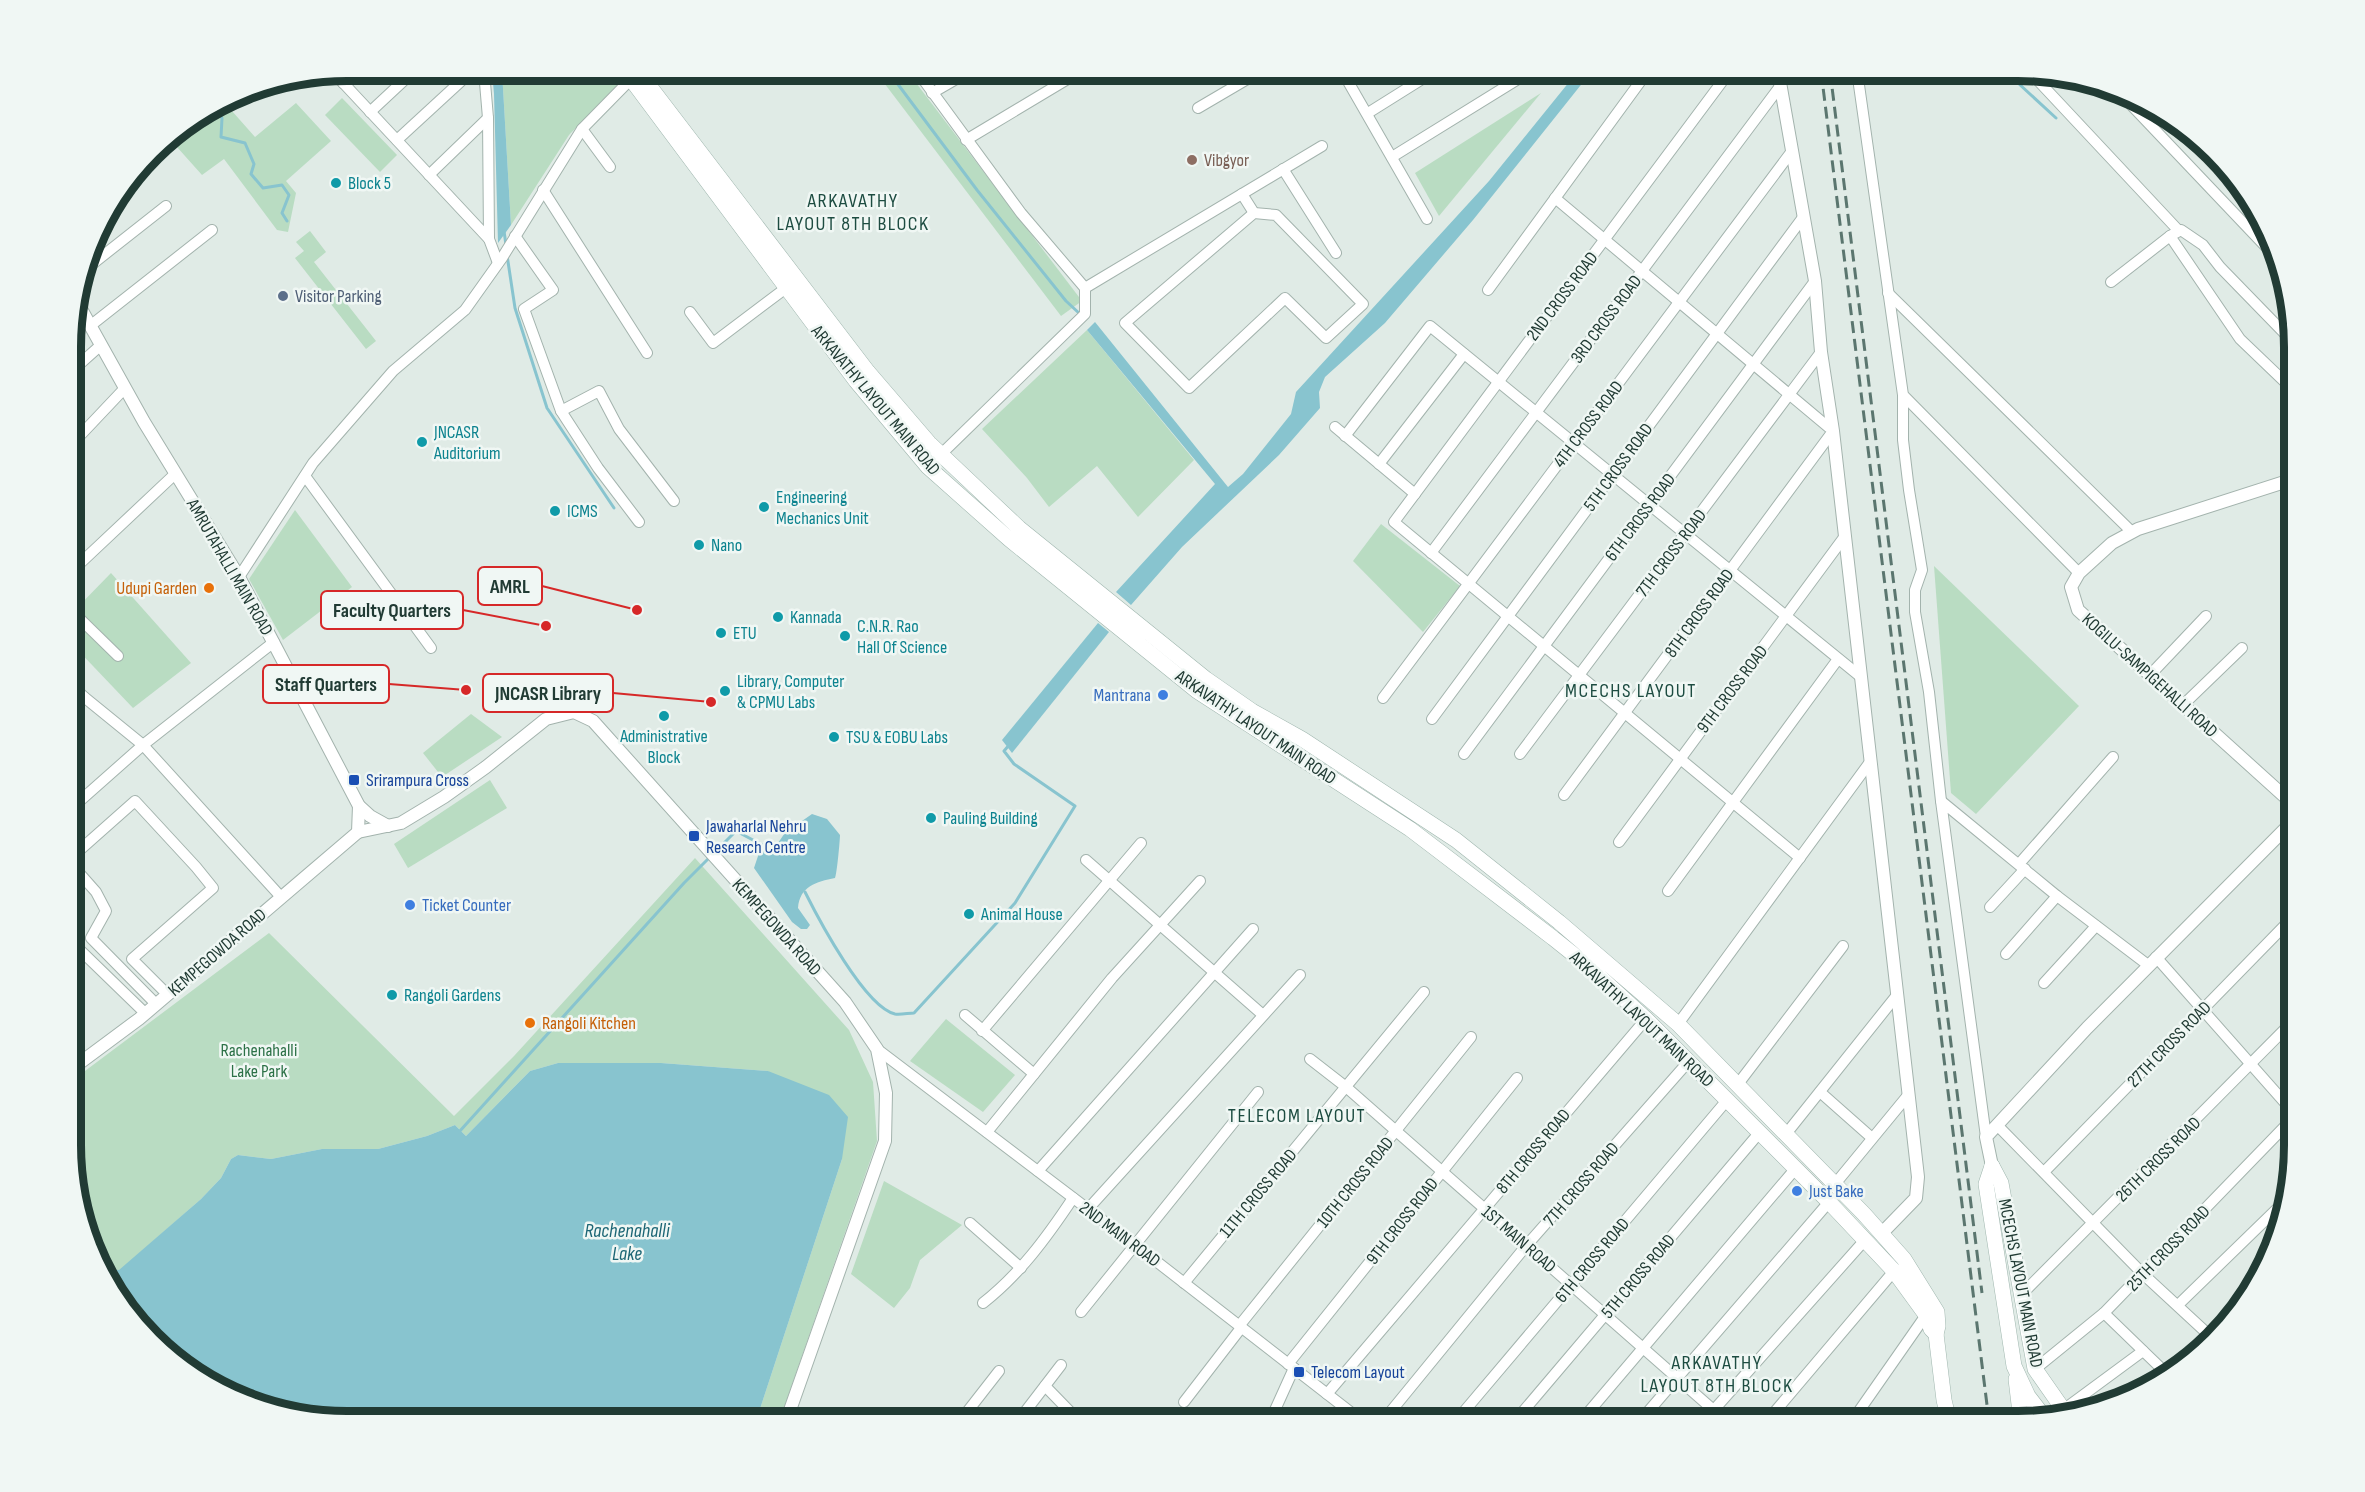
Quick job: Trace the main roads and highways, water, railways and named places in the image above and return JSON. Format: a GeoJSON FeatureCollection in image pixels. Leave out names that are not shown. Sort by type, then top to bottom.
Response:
{"type":"FeatureCollection","features":[{"type":"Feature","properties":{"kind":"main road","name":"ARKAVATHY LAYOUT MAIN ROAD"},"geometry":{"type":"LineString","coordinates":[[640,81],[786,288],[856,381],[927,467],[1009,539],[1099,602]]}},
{"type":"Feature","properties":{"kind":"main road","name":"ARKAVATHY LAYOUT MAIN ROAD"},"geometry":{"type":"LineString","coordinates":[[641,81],[868,372],[929,443],[1197,691],[1410,829],[1553,938],[1646,1019],[1689,1061],[1829,1202],[1931,1313]]}},
{"type":"Feature","properties":{"kind":"main road","name":"ARKAVATHY LAYOUT MAIN ROAD"},"geometry":{"type":"LineString","coordinates":[[1123,622],[1252,711],[1302,740],[1456,840],[1560,922],[1678,1024],[1882,1233],[1904,1259],[1931,1313]]}},
{"type":"Feature","properties":{"kind":"main road"},"geometry":{"type":"LineString","coordinates":[[1410,829],[1419,815]]}},
{"type":"Feature","properties":{"kind":"main road"},"geometry":{"type":"LineString","coordinates":[[1992,1166],[1994,1183]]}},
{"type":"Feature","properties":{"kind":"main road","name":"MCECHS LAYOUT MAIN ROAD"},"geometry":{"type":"LineString","coordinates":[[1994,1183],[2035,1369],[2062,1407]]}},
{"type":"Feature","properties":{"kind":"main road","name":"MCECHS LAYOUT MAIN ROAD"},"geometry":{"type":"LineString","coordinates":[[1994,1183],[2014,1366],[2028,1395],[2039,1410]]}},
{"type":"Feature","properties":{"kind":"main road"},"geometry":{"type":"LineString","coordinates":[[1864,1241],[1882,1233]]}},
{"type":"Feature","properties":{"kind":"main road"},"geometry":{"type":"LineString","coordinates":[[1931,1313],[1938,1326],[1936,1334],[1947,1411]]}},
{"type":"Feature","properties":{"kind":"main road"},"geometry":{"type":"LineString","coordinates":[[2014,1366],[2020,1411]]}},
{"type":"Feature","properties":{"kind":"water"},"geometry":{"type":"Polygon","coordinates":[[[493,81],[503,81],[511,225],[498,243],[493,81]]]}},
{"type":"Feature","properties":{"kind":"water"},"geometry":{"type":"Polygon","coordinates":[[[1570,81],[1584,81],[1473,220],[1385,323],[1325,377],[1319,392],[1320,408],[1279,455],[1182,547],[1131,605],[1116,592],[1215,484],[1087,330],[1095,322],[1228,487],[1243,474],[1291,414],[1296,392],[1489,181],[1570,81]]]}},
{"type":"Feature","properties":{"kind":"water"},"geometry":{"type":"Polygon","coordinates":[[[1098,623],[1109,632],[1012,753],[1002,740],[1098,623]]]}},
{"type":"Feature","properties":{"kind":"water"},"geometry":{"type":"Polygon","coordinates":[[[812,814],[827,819],[840,835],[839,850],[835,878],[810,886],[799,901],[798,908],[810,925],[807,929],[801,929],[792,922],[754,868],[759,853],[778,843],[791,824],[802,821],[812,814]]]}},
{"type":"Feature","properties":{"kind":"water","name":"Rachenahalli Lake"},"geometry":{"type":"Polygon","coordinates":[[[558,1063],[661,1063],[768,1071],[829,1095],[848,1117],[842,1159],[759,1411],[347,1411],[295,1406],[261,1397],[229,1384],[185,1356],[159,1333],[136,1307],[112,1269],[119,1270],[201,1199],[221,1178],[231,1159],[238,1155],[271,1159],[322,1149],[378,1149],[427,1136],[455,1125],[466,1136],[530,1071],[558,1063]]]}},
{"type":"Feature","properties":{"kind":"waterway"},"geometry":{"type":"LineString","coordinates":[[895,81],[977,190],[1066,301],[1080,314]]}},
{"type":"Feature","properties":{"kind":"waterway"},"geometry":{"type":"LineString","coordinates":[[2016,81],[2056,118]]}},
{"type":"Feature","properties":{"kind":"waterway"},"geometry":{"type":"LineString","coordinates":[[218,114],[222,118],[221,137],[245,143],[254,164],[251,174],[263,188],[282,185],[289,195],[282,213],[287,221]]}},
{"type":"Feature","properties":{"kind":"waterway"},"geometry":{"type":"LineString","coordinates":[[504,231],[506,245]]}},
{"type":"Feature","properties":{"kind":"waterway"},"geometry":{"type":"LineString","coordinates":[[507,255],[515,308],[547,408],[614,508]]}},
{"type":"Feature","properties":{"kind":"waterway"},"geometry":{"type":"LineString","coordinates":[[805,892],[844,961],[870,996],[883,1008],[895,1014],[914,1013],[1015,903],[1075,806],[1014,764],[1004,751],[1010,744]]}},
{"type":"Feature","properties":{"kind":"waterway"},"geometry":{"type":"LineString","coordinates":[[714,853],[736,831],[768,848]]}},
{"type":"Feature","properties":{"kind":"waterway"},"geometry":{"type":"LineString","coordinates":[[459,1132],[709,858]]}},
{"type":"Feature","properties":{"kind":"railway"},"geometry":{"type":"LineString","coordinates":[[1822,81],[1988,1411]]}},
{"type":"Feature","properties":{"kind":"railway"},"geometry":{"type":"LineString","coordinates":[[1831,81],[1982,1293]]}},
{"type":"Feature","properties":{"kind":"place","name":"Vibgyor"},"geometry":{"type":"Point","coordinates":[1192,160]}},
{"type":"Feature","properties":{"kind":"place","name":"Block 5"},"geometry":{"type":"Point","coordinates":[336,183]}},
{"type":"Feature","properties":{"kind":"place","name":"Visitor Parking"},"geometry":{"type":"Point","coordinates":[283,296]}},
{"type":"Feature","properties":{"kind":"place","name":"JNCASR Auditorium"},"geometry":{"type":"Point","coordinates":[422,442]}},
{"type":"Feature","properties":{"kind":"place","name":"Engineering Mechanics Unit"},"geometry":{"type":"Point","coordinates":[764,507]}},
{"type":"Feature","properties":{"kind":"place","name":"ICMS"},"geometry":{"type":"Point","coordinates":[555,511]}},
{"type":"Feature","properties":{"kind":"place","name":"Nano"},"geometry":{"type":"Point","coordinates":[699,545]}},
{"type":"Feature","properties":{"kind":"place","name":"Udupi Garden"},"geometry":{"type":"Point","coordinates":[209,588]}},
{"type":"Feature","properties":{"kind":"place","name":"AMRL"},"geometry":{"type":"Point","coordinates":[637,610]}},
{"type":"Feature","properties":{"kind":"place","name":"Kannada"},"geometry":{"type":"Point","coordinates":[778,617]}},
{"type":"Feature","properties":{"kind":"place","name":"Faculty Quarters"},"geometry":{"type":"Point","coordinates":[546,626]}},
{"type":"Feature","properties":{"kind":"place","name":"ETU"},"geometry":{"type":"Point","coordinates":[721,633]}},
{"type":"Feature","properties":{"kind":"place","name":"C.N.R. Rao Hall Of Science"},"geometry":{"type":"Point","coordinates":[845,636]}},
{"type":"Feature","properties":{"kind":"place","name":"Staff Quarters"},"geometry":{"type":"Point","coordinates":[466,690]}},
{"type":"Feature","properties":{"kind":"place","name":"Library, Computer & CPMU Labs"},"geometry":{"type":"Point","coordinates":[725,691]}},
{"type":"Feature","properties":{"kind":"place","name":"Mantrana"},"geometry":{"type":"Point","coordinates":[1163,695]}},
{"type":"Feature","properties":{"kind":"place","name":"JNCASR Library"},"geometry":{"type":"Point","coordinates":[711,702]}},
{"type":"Feature","properties":{"kind":"place","name":"Administrative Block"},"geometry":{"type":"Point","coordinates":[664,716]}},
{"type":"Feature","properties":{"kind":"place","name":"TSU & EOBU Labs"},"geometry":{"type":"Point","coordinates":[834,737]}},
{"type":"Feature","properties":{"kind":"place","name":"Srirampura Cross"},"geometry":{"type":"Point","coordinates":[354,780]}},
{"type":"Feature","properties":{"kind":"place","name":"Pauling Building"},"geometry":{"type":"Point","coordinates":[931,818]}},
{"type":"Feature","properties":{"kind":"place","name":"Jawaharlal Nehru Research Centre"},"geometry":{"type":"Point","coordinates":[694,836]}},
{"type":"Feature","properties":{"kind":"place","name":"Ticket Counter"},"geometry":{"type":"Point","coordinates":[410,905]}},
{"type":"Feature","properties":{"kind":"place","name":"Animal House"},"geometry":{"type":"Point","coordinates":[969,914]}},
{"type":"Feature","properties":{"kind":"place","name":"Rangoli Gardens"},"geometry":{"type":"Point","coordinates":[392,995]}},
{"type":"Feature","properties":{"kind":"place","name":"Rangoli Kitchen"},"geometry":{"type":"Point","coordinates":[530,1023]}},
{"type":"Feature","properties":{"kind":"place","name":"Just Bake"},"geometry":{"type":"Point","coordinates":[1797,1191]}},
{"type":"Feature","properties":{"kind":"place","name":"Telecom Layout"},"geometry":{"type":"Point","coordinates":[1299,1372]}},
{"type":"Feature","properties":{"kind":"district","name":"ARKAVATHY LAYOUT 8TH BLOCK"},"geometry":{"type":"Point","coordinates":[853,212]}},
{"type":"Feature","properties":{"kind":"district","name":"MCECHS LAYOUT"},"geometry":{"type":"Point","coordinates":[1631,690]}},
{"type":"Feature","properties":{"kind":"district","name":"TELECOM LAYOUT"},"geometry":{"type":"Point","coordinates":[1297,1115]}},
{"type":"Feature","properties":{"kind":"district","name":"ARKAVATHY LAYOUT 8TH BLOCK"},"geometry":{"type":"Point","coordinates":[1717,1374]}},
{"type":"Feature","properties":{"kind":"park label","name":"Rachenahalli Lake Park"},"geometry":{"type":"Point","coordinates":[259,1060]}}]}
